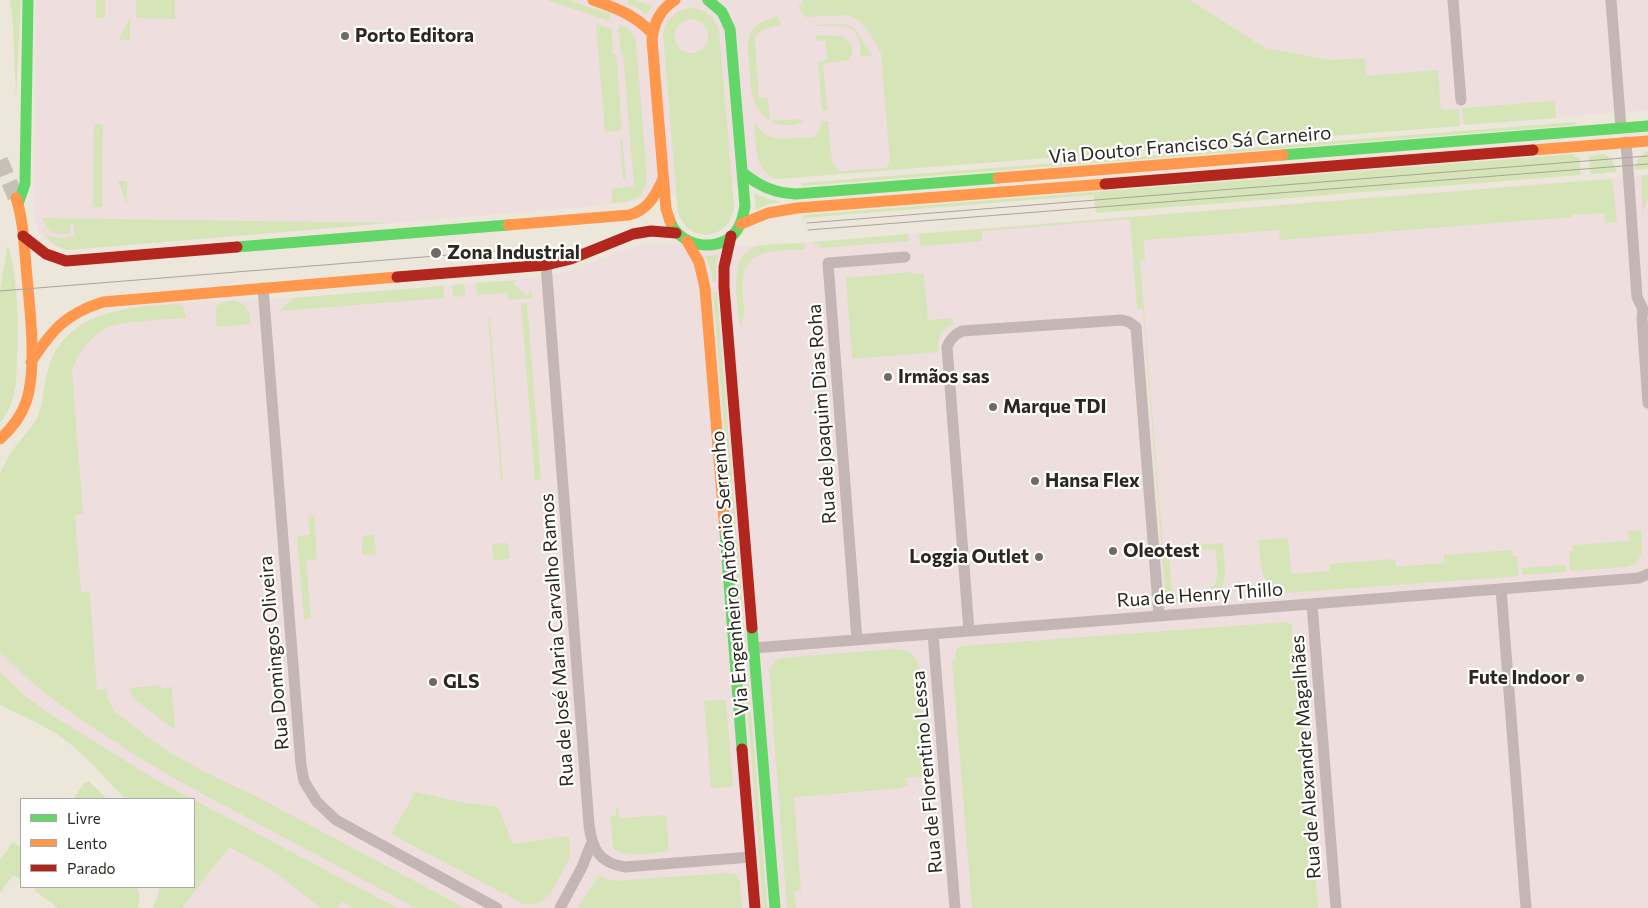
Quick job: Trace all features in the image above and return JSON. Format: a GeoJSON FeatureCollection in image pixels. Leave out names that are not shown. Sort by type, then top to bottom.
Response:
{"type":"FeatureCollection","features":[{"type":"Feature","properties":{"kind":"main road"},"geometry":{"type":"LineString","coordinates":[[0,439],[19,416],[26,401],[30,384],[30,316],[17,201],[25,184],[28,0]]}},
{"type":"Feature","properties":{"kind":"main road"},"geometry":{"type":"LineString","coordinates":[[594,0],[627,11],[643,23],[652,33]]}},
{"type":"Feature","properties":{"kind":"main road"},"geometry":{"type":"LineString","coordinates":[[674,0],[665,6],[657,18],[652,33],[667,216],[676,233],[687,241],[708,246],[723,242],[731,236],[741,224],[744,212],[730,29],[722,10],[708,0]]}},
{"type":"Feature","properties":{"kind":"main road","name":"Via Doutor Francisco Sá Carneiro"},"geometry":{"type":"LineString","coordinates":[[742,172],[762,188],[773,192],[796,194],[1648,126]]}},
{"type":"Feature","properties":{"kind":"main road","name":"Via Doutor Francisco Sá Carneiro"},"geometry":{"type":"LineString","coordinates":[[741,224],[765,213],[797,208],[1648,140]]}},
{"type":"Feature","properties":{"kind":"main road"},"geometry":{"type":"LineString","coordinates":[[22,236],[48,257],[74,261],[629,216],[647,208],[653,201],[663,179]]}},
{"type":"Feature","properties":{"kind":"main road"},"geometry":{"type":"LineString","coordinates":[[31,362],[56,327],[73,313],[103,302],[546,265],[571,258],[633,234],[651,231],[676,233]]}},
{"type":"Feature","properties":{"kind":"main road","name":"Via Engenheiro António Serrenho"},"geometry":{"type":"LineString","coordinates":[[731,236],[724,267],[724,287],[774,908]]}},
{"type":"Feature","properties":{"kind":"main road","name":"Via Engenheiro António Serrenho"},"geometry":{"type":"LineString","coordinates":[[687,241],[699,262],[705,288],[755,908]]}},
{"type":"Feature","properties":{"kind":"street"},"geometry":{"type":"LineString","coordinates":[[1453,0],[1461,100]]}},
{"type":"Feature","properties":{"kind":"street"},"geometry":{"type":"LineString","coordinates":[[1611,0],[1621,128]]}},
{"type":"Feature","properties":{"kind":"street"},"geometry":{"type":"LineString","coordinates":[[1626,142],[1638,298],[1646,307],[1642,318],[1648,403]]}},
{"type":"Feature","properties":{"kind":"street","name":"Rua de Joaquim Dias Roha"},"geometry":{"type":"LineString","coordinates":[[857,640],[828,263],[905,257]]}},
{"type":"Feature","properties":{"kind":"street","name":"Rua de José Maria Carvalho Ramos"},"geometry":{"type":"LineString","coordinates":[[546,265],[589,825],[592,842]]}},
{"type":"Feature","properties":{"kind":"street","name":"Rua Domingos Oliveira"},"geometry":{"type":"LineString","coordinates":[[263,288],[296,707],[304,781],[317,802],[344,825],[497,908]]}},
{"type":"Feature","properties":{"kind":"street"},"geometry":{"type":"LineString","coordinates":[[970,631],[947,347],[955,334],[962,331],[1122,320],[1130,322],[1136,327],[1159,616]]}},
{"type":"Feature","properties":{"kind":"street","name":"Rua de Henry Thillo"},"geometry":{"type":"LineString","coordinates":[[754,648],[1639,578],[1648,574]]}},
{"type":"Feature","properties":{"kind":"street"},"geometry":{"type":"LineString","coordinates":[[1501,589],[1526,908]]}},
{"type":"Feature","properties":{"kind":"street","name":"Rua de Alexandre Magalhães"},"geometry":{"type":"LineString","coordinates":[[1312,604],[1336,908]]}},
{"type":"Feature","properties":{"kind":"street","name":"Rua de Florentino Lessa"},"geometry":{"type":"LineString","coordinates":[[933,634],[955,908]]}},
{"type":"Feature","properties":{"kind":"street"},"geometry":{"type":"LineString","coordinates":[[592,842],[598,853],[608,862],[625,867],[751,857]]}},
{"type":"Feature","properties":{"kind":"street"},"geometry":{"type":"LineString","coordinates":[[560,908],[582,867],[592,842]]}},
{"type":"Feature","properties":{"kind":"shaded area"},"geometry":{"type":"Polygon","coordinates":[[[36,0],[1648,0],[1648,110],[779,179],[596,206],[67,250],[57,247],[41,236],[36,226],[34,215],[36,0]]]}},
{"type":"Feature","properties":{"kind":"shaded area"},"geometry":{"type":"Polygon","coordinates":[[[1648,175],[1648,908],[165,908],[195,888],[195,798],[157,798],[0,691],[0,473],[12,450],[37,419],[45,392],[49,366],[54,353],[62,341],[71,332],[92,318],[138,306],[293,298],[516,280],[567,272],[644,243],[761,246],[1648,175]]]}},
{"type":"Feature","properties":{"kind":"green space"},"geometry":{"type":"Polygon","coordinates":[[[10,0],[21,0],[16,99],[13,25],[10,0]]]}},
{"type":"Feature","properties":{"kind":"green space"},"geometry":{"type":"Polygon","coordinates":[[[96,0],[105,0],[105,18],[96,18],[96,0]]]}},
{"type":"Feature","properties":{"kind":"green space"},"geometry":{"type":"Polygon","coordinates":[[[136,0],[175,0],[175,19],[136,18],[136,0]]]}},
{"type":"Feature","properties":{"kind":"green space"},"geometry":{"type":"Polygon","coordinates":[[[547,0],[568,0],[611,14],[609,21],[547,0]]]}},
{"type":"Feature","properties":{"kind":"green space"},"geometry":{"type":"Polygon","coordinates":[[[628,0],[635,0],[652,6],[646,15],[640,9],[627,3],[628,0]]]}},
{"type":"Feature","properties":{"kind":"green space"},"geometry":{"type":"Polygon","coordinates":[[[802,0],[1190,0],[1265,48],[1330,60],[1365,58],[1366,76],[1438,70],[1441,110],[1459,109],[1460,126],[776,179],[763,169],[759,162],[754,122],[765,135],[777,139],[813,137],[818,132],[823,121],[828,121],[832,163],[840,171],[886,168],[890,160],[881,54],[871,35],[859,21],[849,15],[805,17],[798,6],[803,4],[802,0]]]}},
{"type":"Feature","properties":{"kind":"green space"},"geometry":{"type":"Polygon","coordinates":[[[695,8],[709,14],[719,31],[734,206],[731,218],[725,226],[718,232],[709,234],[699,234],[691,230],[683,223],[678,212],[663,34],[666,24],[672,16],[685,9],[695,8]],[[691,19],[683,21],[678,26],[675,38],[680,49],[694,53],[705,47],[708,36],[703,25],[691,19]]]}},
{"type":"Feature","properties":{"kind":"green space"},"geometry":{"type":"Polygon","coordinates":[[[777,16],[781,23],[780,25],[762,31],[755,39],[759,98],[768,98],[770,120],[756,106],[752,94],[748,45],[749,37],[755,27],[777,16]]]}},
{"type":"Feature","properties":{"kind":"green space"},"geometry":{"type":"Polygon","coordinates":[[[130,17],[130,40],[120,40],[120,38],[130,17]]]}},
{"type":"Feature","properties":{"kind":"green space"},"geometry":{"type":"Polygon","coordinates":[[[596,24],[612,29],[613,54],[616,54],[622,130],[605,132],[596,24]]]}},
{"type":"Feature","properties":{"kind":"green space"},"geometry":{"type":"Polygon","coordinates":[[[620,24],[631,31],[636,42],[647,178],[643,191],[636,198],[625,202],[612,203],[612,189],[634,186],[623,53],[621,53],[619,33],[617,32],[620,24]]]}},
{"type":"Feature","properties":{"kind":"green space"},"geometry":{"type":"Polygon","coordinates":[[[846,24],[854,28],[872,56],[861,57],[858,37],[850,28],[816,25],[846,24]]]}},
{"type":"Feature","properties":{"kind":"green space"},"geometry":{"type":"Polygon","coordinates":[[[818,35],[843,36],[851,44],[853,53],[848,60],[823,64],[827,110],[822,111],[818,62],[827,60],[825,40],[816,41],[818,35]]]}},
{"type":"Feature","properties":{"kind":"green space"},"geometry":{"type":"Polygon","coordinates":[[[1555,101],[1556,118],[1464,125],[1462,108],[1555,101]]]}},
{"type":"Feature","properties":{"kind":"green space"},"geometry":{"type":"Polygon","coordinates":[[[803,119],[800,123],[794,125],[771,121],[803,119]]]}},
{"type":"Feature","properties":{"kind":"green space"},"geometry":{"type":"Polygon","coordinates":[[[1576,122],[1576,125],[802,186],[802,183],[1576,122]]]}},
{"type":"Feature","properties":{"kind":"green space"},"geometry":{"type":"Polygon","coordinates":[[[94,124],[103,124],[102,207],[93,207],[94,124]]]}},
{"type":"Feature","properties":{"kind":"green space"},"geometry":{"type":"Polygon","coordinates":[[[620,139],[622,139],[626,180],[623,180],[620,139]]]}},
{"type":"Feature","properties":{"kind":"green space"},"geometry":{"type":"Polygon","coordinates":[[[1648,151],[1648,169],[1634,170],[1638,159],[1648,151]]]}},
{"type":"Feature","properties":{"kind":"green space"},"geometry":{"type":"Polygon","coordinates":[[[1574,154],[1574,157],[1579,157],[1581,175],[1096,213],[1094,195],[803,218],[803,215],[1574,154]]]}},
{"type":"Feature","properties":{"kind":"green space"},"geometry":{"type":"Polygon","coordinates":[[[1604,154],[1612,160],[1617,172],[1590,174],[1589,156],[1604,154]]]}},
{"type":"Feature","properties":{"kind":"green space"},"geometry":{"type":"Polygon","coordinates":[[[1648,175],[1648,199],[1643,211],[1643,221],[1641,176],[1648,175]]]}},
{"type":"Feature","properties":{"kind":"green space"},"geometry":{"type":"Polygon","coordinates":[[[1612,179],[1617,222],[1605,223],[1604,213],[1280,240],[1279,230],[1144,240],[1145,259],[1140,260],[1163,548],[1168,547],[1172,596],[1199,594],[1215,584],[1217,567],[1215,549],[1199,550],[1199,545],[1223,543],[1225,574],[1223,584],[1212,597],[1184,603],[1166,604],[1143,309],[1137,309],[1130,219],[982,231],[982,241],[922,246],[920,245],[919,234],[1612,179]]]}},
{"type":"Feature","properties":{"kind":"green space"},"geometry":{"type":"Polygon","coordinates":[[[118,181],[127,181],[127,205],[118,181]]]}},
{"type":"Feature","properties":{"kind":"green space"},"geometry":{"type":"Polygon","coordinates":[[[754,193],[782,202],[768,204],[756,210],[754,193]]]}},
{"type":"Feature","properties":{"kind":"green space"},"geometry":{"type":"Polygon","coordinates":[[[42,218],[390,223],[67,250],[50,241],[40,225],[47,234],[58,238],[74,237],[74,225],[70,225],[70,234],[56,233],[47,228],[42,218]]]}},
{"type":"Feature","properties":{"kind":"green space"},"geometry":{"type":"Polygon","coordinates":[[[908,234],[909,241],[820,248],[820,244],[814,244],[814,242],[908,234]]]}},
{"type":"Feature","properties":{"kind":"green space"},"geometry":{"type":"Polygon","coordinates":[[[805,243],[805,249],[768,252],[751,260],[746,268],[743,280],[744,312],[740,327],[736,281],[741,259],[748,251],[758,246],[805,243]]]}},
{"type":"Feature","properties":{"kind":"green space"},"geometry":{"type":"Polygon","coordinates":[[[7,247],[9,248],[13,265],[17,298],[17,366],[13,399],[0,423],[0,292],[7,247]]]}},
{"type":"Feature","properties":{"kind":"green space"},"geometry":{"type":"Polygon","coordinates":[[[718,255],[716,282],[713,282],[706,256],[718,255]]]}},
{"type":"Feature","properties":{"kind":"green space"},"geometry":{"type":"Polygon","coordinates":[[[911,272],[924,274],[928,320],[953,318],[953,324],[945,329],[941,335],[938,352],[852,359],[846,278],[911,272]]]}},
{"type":"Feature","properties":{"kind":"green space"},"geometry":{"type":"Polygon","coordinates":[[[516,280],[513,284],[527,296],[531,291],[532,298],[508,300],[507,293],[477,295],[476,283],[516,280]]]}},
{"type":"Feature","properties":{"kind":"green space"},"geometry":{"type":"Polygon","coordinates":[[[464,284],[465,296],[453,297],[452,285],[464,284]]]}},
{"type":"Feature","properties":{"kind":"green space"},"geometry":{"type":"Polygon","coordinates":[[[443,286],[444,298],[279,311],[293,298],[443,286]]]}},
{"type":"Feature","properties":{"kind":"green space"},"geometry":{"type":"Polygon","coordinates":[[[713,292],[717,292],[749,692],[746,693],[713,292]]]}},
{"type":"Feature","properties":{"kind":"green space"},"geometry":{"type":"Polygon","coordinates":[[[235,301],[246,306],[251,324],[217,327],[216,310],[219,304],[235,301]]]}},
{"type":"Feature","properties":{"kind":"green space"},"geometry":{"type":"Polygon","coordinates":[[[521,303],[527,303],[541,479],[535,480],[521,303]]]}},
{"type":"Feature","properties":{"kind":"green space"},"geometry":{"type":"Polygon","coordinates":[[[179,304],[184,308],[186,318],[122,324],[99,332],[84,347],[72,371],[83,514],[75,515],[81,592],[90,593],[97,690],[106,689],[109,701],[115,712],[164,749],[465,908],[416,908],[197,791],[141,759],[77,717],[37,687],[0,652],[0,473],[11,453],[36,421],[42,403],[48,370],[59,346],[72,332],[86,322],[103,315],[141,307],[179,304]]]}},
{"type":"Feature","properties":{"kind":"green space"},"geometry":{"type":"Polygon","coordinates":[[[488,318],[490,318],[503,480],[501,480],[488,318]]]}},
{"type":"Feature","properties":{"kind":"green space"},"geometry":{"type":"Polygon","coordinates":[[[314,515],[317,559],[306,560],[311,618],[304,619],[297,536],[310,535],[308,516],[314,515]]]}},
{"type":"Feature","properties":{"kind":"green space"},"geometry":{"type":"Polygon","coordinates":[[[1641,530],[1642,554],[1635,564],[1626,567],[1570,571],[1569,551],[1573,551],[1573,545],[1629,541],[1628,531],[1641,530]]]}},
{"type":"Feature","properties":{"kind":"green space"},"geometry":{"type":"Polygon","coordinates":[[[374,534],[376,554],[362,555],[362,538],[366,535],[374,534]]]}},
{"type":"Feature","properties":{"kind":"green space"},"geometry":{"type":"Polygon","coordinates":[[[1288,538],[1291,574],[1330,571],[1329,564],[1395,559],[1396,567],[1444,563],[1444,555],[1513,550],[1513,556],[1517,556],[1519,576],[1285,593],[1276,590],[1265,580],[1261,565],[1259,540],[1288,538]]]}},
{"type":"Feature","properties":{"kind":"green space"},"geometry":{"type":"Polygon","coordinates":[[[508,543],[510,559],[494,560],[492,544],[508,543]]]}},
{"type":"Feature","properties":{"kind":"green space"},"geometry":{"type":"Polygon","coordinates":[[[1566,565],[1566,572],[1523,575],[1522,568],[1566,565]]]}},
{"type":"Feature","properties":{"kind":"green space"},"geometry":{"type":"Polygon","coordinates":[[[1287,622],[1292,625],[1292,637],[1297,637],[1318,908],[972,908],[952,661],[956,660],[957,648],[962,646],[1287,622]]]}},
{"type":"Feature","properties":{"kind":"green space"},"geometry":{"type":"Polygon","coordinates":[[[895,649],[910,653],[919,666],[927,776],[906,778],[907,786],[903,786],[903,788],[794,797],[801,891],[794,891],[796,908],[787,908],[769,669],[776,660],[781,658],[895,649]]]}},
{"type":"Feature","properties":{"kind":"green space"},"geometry":{"type":"Polygon","coordinates":[[[0,671],[24,695],[47,712],[158,781],[191,798],[124,798],[92,764],[65,740],[42,725],[0,705],[0,671]]]}},
{"type":"Feature","properties":{"kind":"green space"},"geometry":{"type":"Polygon","coordinates":[[[161,685],[161,688],[172,687],[175,730],[133,698],[129,688],[161,685]]]}},
{"type":"Feature","properties":{"kind":"green space"},"geometry":{"type":"Polygon","coordinates":[[[726,700],[733,787],[711,788],[704,701],[726,700]]]}},
{"type":"Feature","properties":{"kind":"green space"},"geometry":{"type":"Polygon","coordinates":[[[750,700],[767,908],[763,908],[747,701],[750,700]]]}},
{"type":"Feature","properties":{"kind":"green space"},"geometry":{"type":"Polygon","coordinates":[[[89,781],[106,798],[74,798],[84,783],[89,781]]]}},
{"type":"Feature","properties":{"kind":"green space"},"geometry":{"type":"Polygon","coordinates":[[[416,792],[465,803],[498,807],[513,844],[569,836],[570,857],[551,893],[540,903],[523,904],[391,834],[416,792]]]}},
{"type":"Feature","properties":{"kind":"green space"},"geometry":{"type":"Polygon","coordinates":[[[195,801],[397,908],[353,908],[342,902],[337,908],[321,908],[272,870],[229,847],[182,908],[152,908],[160,888],[195,888],[195,801]]]}},
{"type":"Feature","properties":{"kind":"green space"},"geometry":{"type":"Polygon","coordinates":[[[616,807],[618,807],[619,818],[666,815],[669,851],[632,854],[613,848],[610,816],[616,816],[616,807]]]}},
{"type":"Feature","properties":{"kind":"green space"},"geometry":{"type":"Polygon","coordinates":[[[13,842],[20,847],[20,879],[13,875],[0,893],[0,860],[13,842]]]}},
{"type":"Feature","properties":{"kind":"green space"},"geometry":{"type":"Polygon","coordinates":[[[727,873],[736,875],[740,882],[742,908],[578,908],[599,876],[614,881],[727,873]]]}},
{"type":"Feature","properties":{"kind":"green space"},"geometry":{"type":"Polygon","coordinates":[[[36,888],[136,888],[139,900],[137,908],[58,908],[34,890],[36,888]]]}},
{"type":"Feature","properties":{"kind":"tunnel"},"geometry":{"type":"LineString","coordinates":[[0,160],[16,198]]}},
{"type":"Feature","properties":{"kind":"tram line"},"geometry":{"type":"LineString","coordinates":[[807,223],[1648,156]]}},
{"type":"Feature","properties":{"kind":"tram line"},"geometry":{"type":"LineString","coordinates":[[808,230],[1648,164]]}},
{"type":"Feature","properties":{"kind":"tram line"},"geometry":{"type":"LineString","coordinates":[[0,291],[523,249]]}},
{"type":"Feature","properties":{"kind":"traffic: fast"},"geometry":{"type":"LineString","coordinates":[[18,204],[25,184],[28,0]]}},
{"type":"Feature","properties":{"kind":"traffic: fast"},"geometry":{"type":"LineString","coordinates":[[670,221],[675,230],[689,241],[698,244],[717,244],[725,241],[736,232],[745,206],[730,29],[722,12],[708,0]]}},
{"type":"Feature","properties":{"kind":"traffic: fast"},"geometry":{"type":"LineString","coordinates":[[1283,155],[1648,126]]}},
{"type":"Feature","properties":{"kind":"traffic: fast"},"geometry":{"type":"LineString","coordinates":[[742,172],[767,188],[796,194],[998,178]]}},
{"type":"Feature","properties":{"kind":"traffic: fast"},"geometry":{"type":"LineString","coordinates":[[237,247],[508,225]]}},
{"type":"Feature","properties":{"kind":"traffic: fast"},"geometry":{"type":"LineString","coordinates":[[725,531],[742,749]]}},
{"type":"Feature","properties":{"kind":"traffic: fast"},"geometry":{"type":"LineString","coordinates":[[752,628],[775,908]]}},
{"type":"Feature","properties":{"kind":"traffic: slow"},"geometry":{"type":"LineString","coordinates":[[593,0],[632,17],[652,33]]}},
{"type":"Feature","properties":{"kind":"traffic: slow"},"geometry":{"type":"LineString","coordinates":[[670,221],[666,209],[652,40],[654,28],[659,17],[665,8],[675,0]]}},
{"type":"Feature","properties":{"kind":"traffic: slow"},"geometry":{"type":"LineString","coordinates":[[1533,150],[1648,141]]}},
{"type":"Feature","properties":{"kind":"traffic: slow"},"geometry":{"type":"LineString","coordinates":[[998,178],[1283,155]]}},
{"type":"Feature","properties":{"kind":"traffic: slow"},"geometry":{"type":"LineString","coordinates":[[508,225],[636,213],[654,197],[663,179]]}},
{"type":"Feature","properties":{"kind":"traffic: slow"},"geometry":{"type":"LineString","coordinates":[[741,224],[768,213],[797,208],[1105,184]]}},
{"type":"Feature","properties":{"kind":"traffic: slow"},"geometry":{"type":"LineString","coordinates":[[0,439],[21,413],[30,388],[32,335],[24,240],[16,198]]}},
{"type":"Feature","properties":{"kind":"traffic: slow"},"geometry":{"type":"LineString","coordinates":[[687,241],[699,262],[705,288],[725,531]]}},
{"type":"Feature","properties":{"kind":"traffic: slow"},"geometry":{"type":"LineString","coordinates":[[31,362],[61,324],[79,312],[103,302],[397,277]]}},
{"type":"Feature","properties":{"kind":"traffic: jam"},"geometry":{"type":"LineString","coordinates":[[1105,184],[1533,150]]}},
{"type":"Feature","properties":{"kind":"traffic: jam"},"geometry":{"type":"LineString","coordinates":[[397,277],[546,265],[571,259],[633,234],[651,231],[676,233]]}},
{"type":"Feature","properties":{"kind":"traffic: jam"},"geometry":{"type":"LineString","coordinates":[[23,236],[46,254],[66,261],[237,247]]}},
{"type":"Feature","properties":{"kind":"traffic: jam"},"geometry":{"type":"LineString","coordinates":[[731,236],[724,267],[724,287],[752,628]]}},
{"type":"Feature","properties":{"kind":"traffic: jam"},"geometry":{"type":"LineString","coordinates":[[742,749],[755,908]]}},
{"type":"Feature","properties":{"kind":"place","name":"Porto Editora"},"geometry":{"type":"Point","coordinates":[345,36]}},
{"type":"Feature","properties":{"kind":"place","name":"Zona Industrial"},"geometry":{"type":"Point","coordinates":[436,253]}},
{"type":"Feature","properties":{"kind":"place","name":"Irmãos sas"},"geometry":{"type":"Point","coordinates":[888,377]}},
{"type":"Feature","properties":{"kind":"place","name":"Marque TDI"},"geometry":{"type":"Point","coordinates":[993,407]}},
{"type":"Feature","properties":{"kind":"place","name":"Hansa Flex"},"geometry":{"type":"Point","coordinates":[1035,481]}},
{"type":"Feature","properties":{"kind":"place","name":"Oleotest"},"geometry":{"type":"Point","coordinates":[1113,551]}},
{"type":"Feature","properties":{"kind":"place","name":"Loggia Outlet"},"geometry":{"type":"Point","coordinates":[1039,557]}},
{"type":"Feature","properties":{"kind":"place","name":"Fute Indoor"},"geometry":{"type":"Point","coordinates":[1580,678]}},
{"type":"Feature","properties":{"kind":"place","name":"GLS"},"geometry":{"type":"Point","coordinates":[433,682]}}]}
